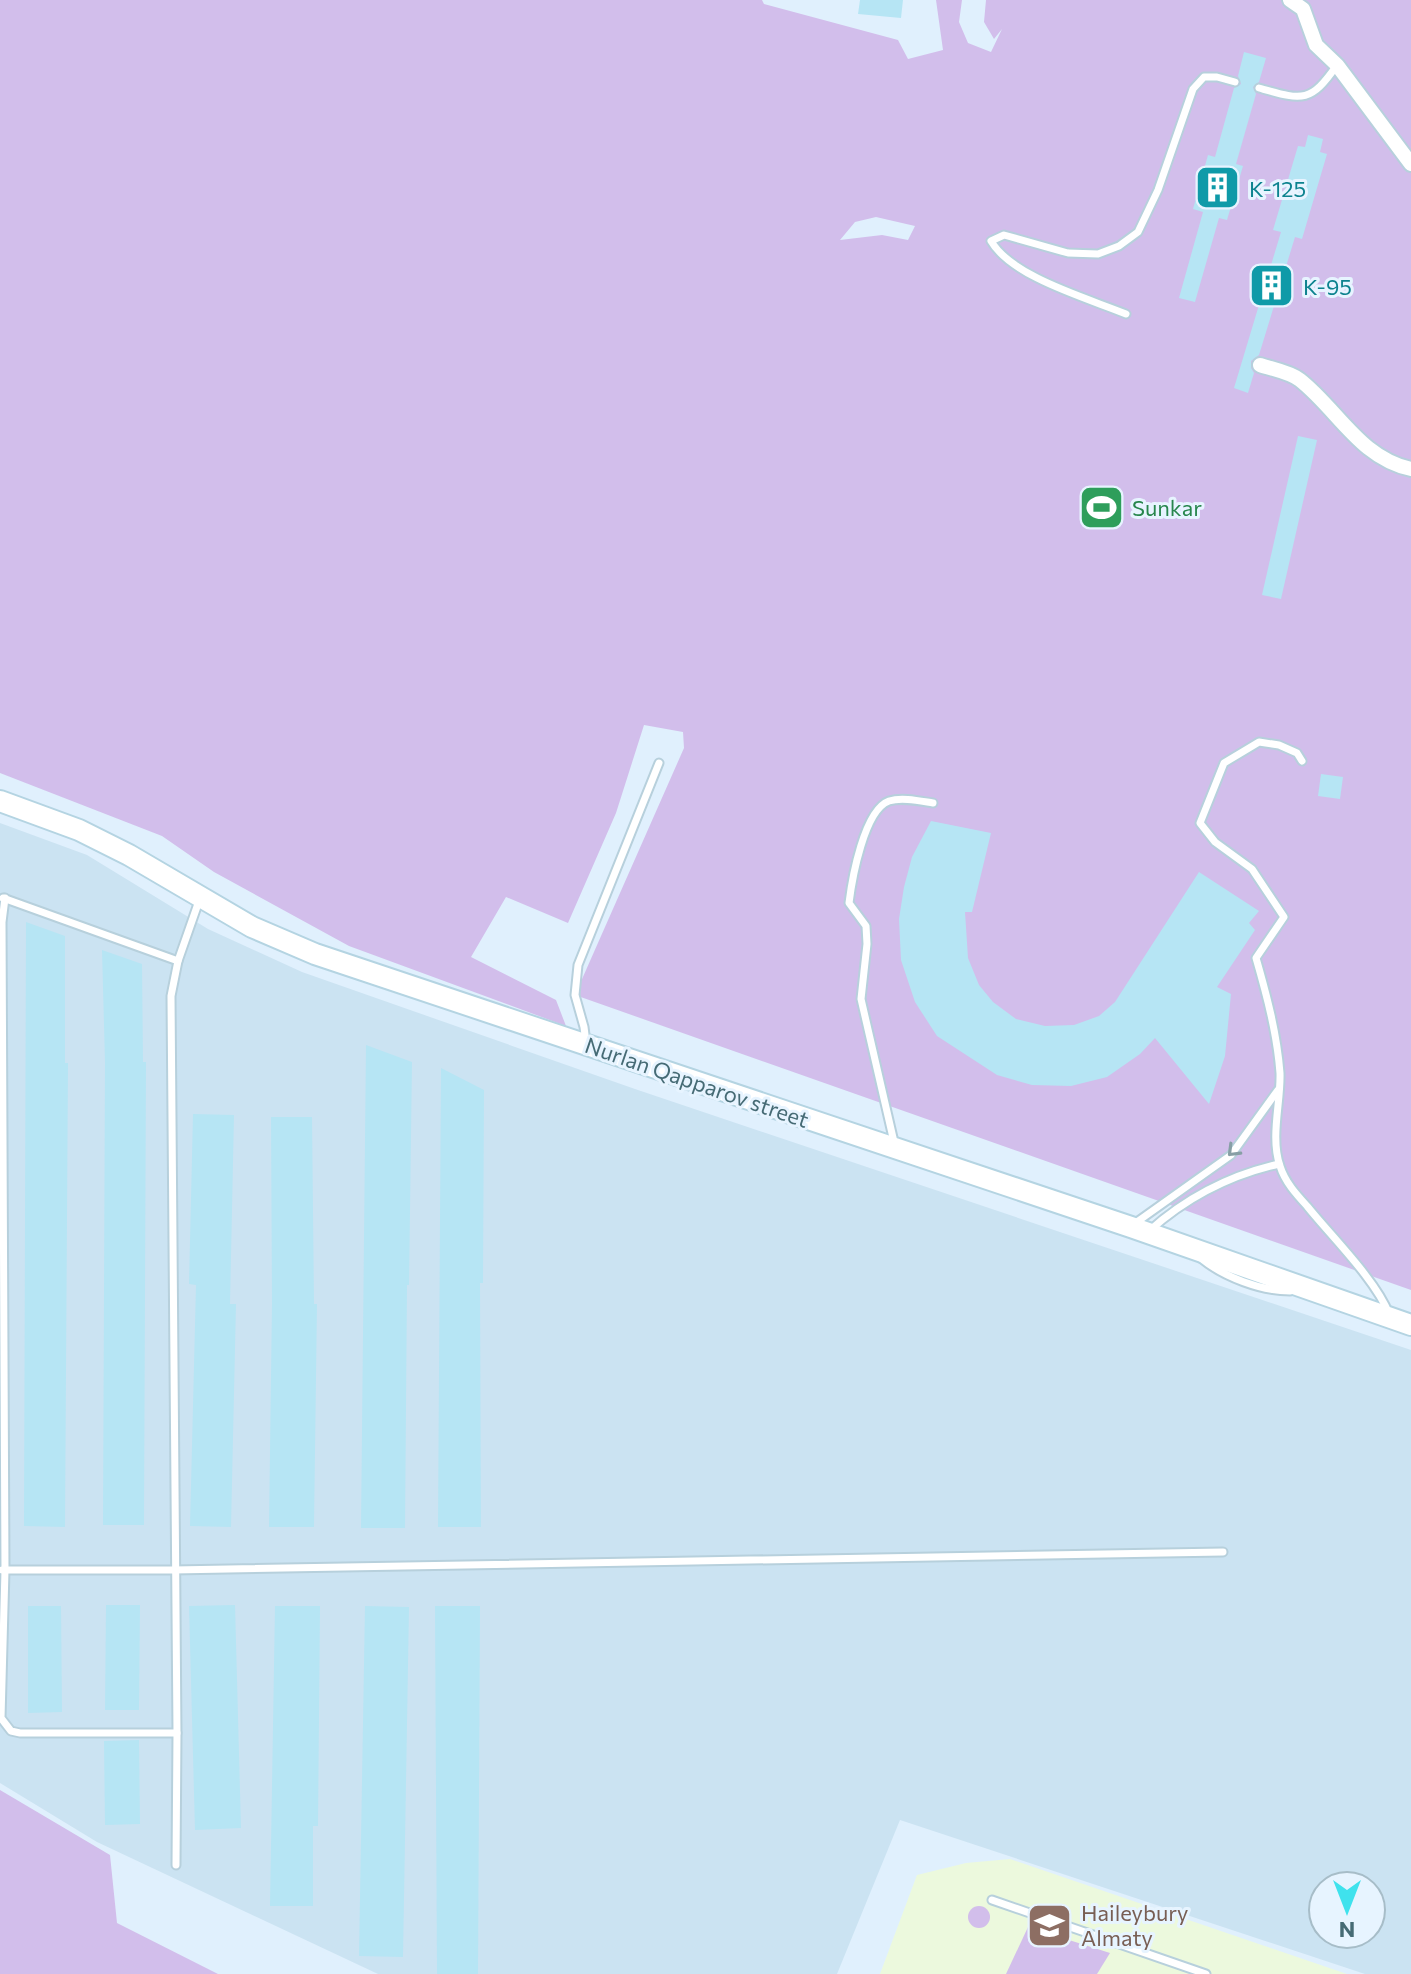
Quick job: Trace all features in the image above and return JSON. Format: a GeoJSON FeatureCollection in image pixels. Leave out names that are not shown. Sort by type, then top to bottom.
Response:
{"type":"FeatureCollection","features":[{"type":"Feature","properties":{"kind":"street"},"geometry":{"type":"LineString","coordinates":[[1290,0],[1303,9],[1316,45],[1337,65],[1411,164]]}},
{"type":"Feature","properties":{"kind":"street"},"geometry":{"type":"LineString","coordinates":[[1260,365],[1299,379],[1356,440],[1397,466],[1411,469]]}},
{"type":"Feature","properties":{"kind":"street","name":"Nurlan Qapparov street"},"geometry":{"type":"LineString","coordinates":[[0,801],[79,830],[129,855],[252,927],[315,954],[1139,1229],[1411,1325]]}},
{"type":"Feature","properties":{"kind":"lane"},"geometry":{"type":"LineString","coordinates":[[1259,88],[1301,97],[1320,89],[1337,65]]}},
{"type":"Feature","properties":{"kind":"lane"},"geometry":{"type":"LineString","coordinates":[[1126,314],[1019,270],[999,254],[991,241],[1004,235],[1068,253],[1098,254],[1119,246],[1138,232],[1158,190],[1193,89],[1204,77],[1235,82]]}},
{"type":"Feature","properties":{"kind":"lane"},"geometry":{"type":"LineString","coordinates":[[1302,761],[1297,753],[1279,745],[1259,742],[1224,763],[1200,823],[1215,842],[1252,869],[1284,917],[1256,958],[1272,1016],[1279,1089],[1279,1164],[1289,1186],[1375,1289],[1389,1316]]}},
{"type":"Feature","properties":{"kind":"lane"},"geometry":{"type":"LineString","coordinates":[[586,1044],[575,995],[578,965],[659,763]]}},
{"type":"Feature","properties":{"kind":"lane"},"geometry":{"type":"LineString","coordinates":[[895,1149],[861,999],[866,926],[849,903],[866,829],[874,814],[884,803],[894,799],[933,803]]}},
{"type":"Feature","properties":{"kind":"lane"},"geometry":{"type":"LineString","coordinates":[[176,1865],[171,996],[178,961],[201,897]]}},
{"type":"Feature","properties":{"kind":"lane"},"geometry":{"type":"LineString","coordinates":[[177,1733],[20,1733],[11,1731],[1,1718],[2,898],[178,961]]}},
{"type":"Feature","properties":{"kind":"lane"},"geometry":{"type":"LineString","coordinates":[[1139,1229],[1231,1155],[1279,1089]]}},
{"type":"Feature","properties":{"kind":"lane"},"geometry":{"type":"LineString","coordinates":[[1139,1229],[1241,1173],[1279,1164]]}},
{"type":"Feature","properties":{"kind":"lane"},"geometry":{"type":"LineString","coordinates":[[2,1570],[173,1570],[1223,1552]]}},
{"type":"Feature","properties":{"kind":"lane"},"geometry":{"type":"LineString","coordinates":[[992,1900],[1206,1974]]}},
{"type":"Feature","properties":{"kind":"shaded area"},"geometry":{"type":"Polygon","coordinates":[[[0,0],[762,0],[764,4],[898,40],[908,59],[943,50],[936,0],[962,0],[959,22],[968,43],[991,52],[1002,29],[994,39],[984,22],[986,0],[1411,0],[1411,1290],[575,995],[684,748],[683,732],[644,725],[616,813],[568,923],[506,897],[471,957],[556,1000],[566,1026],[349,946],[214,872],[162,836],[0,773],[0,0]],[[876,217],[855,222],[840,240],[882,235],[908,240],[915,226],[876,217]]]}},
{"type":"Feature","properties":{"kind":"shaded area"},"geometry":{"type":"Polygon","coordinates":[[[0,823],[87,855],[208,929],[302,972],[635,1089],[1411,1350],[1411,1974],[1365,1974],[900,1820],[837,1974],[378,1974],[97,1842],[0,1783],[0,823]]]}},
{"type":"Feature","properties":{"kind":"shaded area"},"geometry":{"type":"Polygon","coordinates":[[[0,1790],[110,1855],[117,1923],[218,1974],[0,1974],[0,1790]]]}},
{"type":"Feature","properties":{"kind":"shaded area","name":"Haileybury Almaty"},"geometry":{"type":"Polygon","coordinates":[[[1010,1859],[1347,1974],[880,1974],[917,1875],[966,1863],[1010,1859]]]}},
{"type":"Feature","properties":{"kind":"shaded area"},"geometry":{"type":"Polygon","coordinates":[[[979,1906],[987,1909],[990,1917],[987,1925],[979,1928],[971,1925],[968,1917],[971,1909],[979,1906]]]}},
{"type":"Feature","properties":{"kind":"shaded area"},"geometry":{"type":"Polygon","coordinates":[[[1028,1927],[1110,1953],[1097,1974],[1006,1974],[1028,1927]]]}},
{"type":"Feature","properties":{"kind":"building"},"geometry":{"type":"Polygon","coordinates":[[[860,0],[903,0],[901,18],[858,14],[860,0]]]}},
{"type":"Feature","properties":{"kind":"building","name":"K-125"},"geometry":{"type":"Polygon","coordinates":[[[1244,52],[1266,58],[1259,82],[1253,87],[1256,94],[1236,164],[1243,166],[1227,220],[1219,218],[1195,302],[1179,298],[1203,212],[1193,209],[1208,155],[1215,157],[1234,88],[1241,84],[1238,76],[1244,52]]]}},
{"type":"Feature","properties":{"kind":"building","name":"K-95"},"geometry":{"type":"Polygon","coordinates":[[[1308,135],[1323,139],[1320,152],[1327,154],[1302,239],[1295,237],[1259,355],[1251,361],[1254,373],[1248,393],[1234,388],[1281,232],[1273,230],[1298,146],[1305,147],[1308,135]]]}},
{"type":"Feature","properties":{"kind":"building"},"geometry":{"type":"Polygon","coordinates":[[[1298,436],[1317,440],[1281,599],[1262,595],[1298,436]]]}},
{"type":"Feature","properties":{"kind":"building"},"geometry":{"type":"Polygon","coordinates":[[[1321,774],[1343,777],[1340,799],[1318,796],[1321,774]]]}},
{"type":"Feature","properties":{"kind":"building"},"geometry":{"type":"Polygon","coordinates":[[[931,821],[991,833],[972,912],[965,912],[968,958],[979,985],[993,1002],[1016,1019],[1045,1026],[1074,1025],[1099,1016],[1115,1002],[1199,872],[1259,911],[1249,923],[1255,930],[1217,987],[1231,994],[1225,1056],[1209,1104],[1155,1038],[1140,1054],[1107,1077],[1071,1086],[1032,1085],[997,1075],[937,1036],[915,1002],[901,960],[899,919],[912,857],[931,821]]]}},
{"type":"Feature","properties":{"kind":"building"},"geometry":{"type":"Polygon","coordinates":[[[26,922],[65,936],[65,1063],[68,1063],[65,1527],[24,1526],[26,922]]]}},
{"type":"Feature","properties":{"kind":"building"},"geometry":{"type":"Polygon","coordinates":[[[102,950],[142,964],[143,1062],[146,1062],[144,1525],[103,1525],[105,1062],[102,950]]]}},
{"type":"Feature","properties":{"kind":"building"},"geometry":{"type":"Polygon","coordinates":[[[366,1045],[412,1062],[405,1528],[361,1528],[366,1045]]]}},
{"type":"Feature","properties":{"kind":"building"},"geometry":{"type":"Polygon","coordinates":[[[441,1068],[484,1090],[483,1283],[480,1283],[481,1527],[438,1527],[441,1068]]]}},
{"type":"Feature","properties":{"kind":"building"},"geometry":{"type":"Polygon","coordinates":[[[193,1114],[234,1115],[230,1304],[236,1304],[231,1527],[190,1526],[196,1285],[189,1284],[193,1114]]]}},
{"type":"Feature","properties":{"kind":"building"},"geometry":{"type":"Polygon","coordinates":[[[271,1117],[312,1117],[314,1304],[317,1304],[314,1527],[269,1527],[271,1117]]]}},
{"type":"Feature","properties":{"kind":"building"},"geometry":{"type":"Polygon","coordinates":[[[106,1605],[140,1605],[139,1710],[105,1710],[106,1605]]]}},
{"type":"Feature","properties":{"kind":"building"},"geometry":{"type":"Polygon","coordinates":[[[235,1605],[241,1828],[195,1830],[189,1606],[235,1605]]]}},
{"type":"Feature","properties":{"kind":"building"},"geometry":{"type":"Polygon","coordinates":[[[28,1606],[61,1606],[62,1712],[28,1713],[28,1606]]]}},
{"type":"Feature","properties":{"kind":"building"},"geometry":{"type":"Polygon","coordinates":[[[275,1606],[320,1606],[318,1826],[313,1826],[313,1906],[270,1906],[275,1606]]]}},
{"type":"Feature","properties":{"kind":"building"},"geometry":{"type":"Polygon","coordinates":[[[365,1606],[409,1607],[403,1957],[359,1956],[365,1606]]]}},
{"type":"Feature","properties":{"kind":"building"},"geometry":{"type":"Polygon","coordinates":[[[435,1606],[480,1606],[478,1974],[437,1974],[435,1606]]]}},
{"type":"Feature","properties":{"kind":"building"},"geometry":{"type":"Polygon","coordinates":[[[139,1740],[140,1824],[105,1825],[104,1741],[139,1740]]]}},
{"type":"Feature","properties":{"kind":"place","name":"K-125"},"geometry":{"type":"Point","coordinates":[1218,188]}},
{"type":"Feature","properties":{"kind":"place","name":"K-95"},"geometry":{"type":"Point","coordinates":[1272,286]}},
{"type":"Feature","properties":{"kind":"place","name":"Sunkar"},"geometry":{"type":"Point","coordinates":[1101,507]}},
{"type":"Feature","properties":{"kind":"place","name":"Haileybury Almaty"},"geometry":{"type":"Point","coordinates":[1050,1925]}}]}
